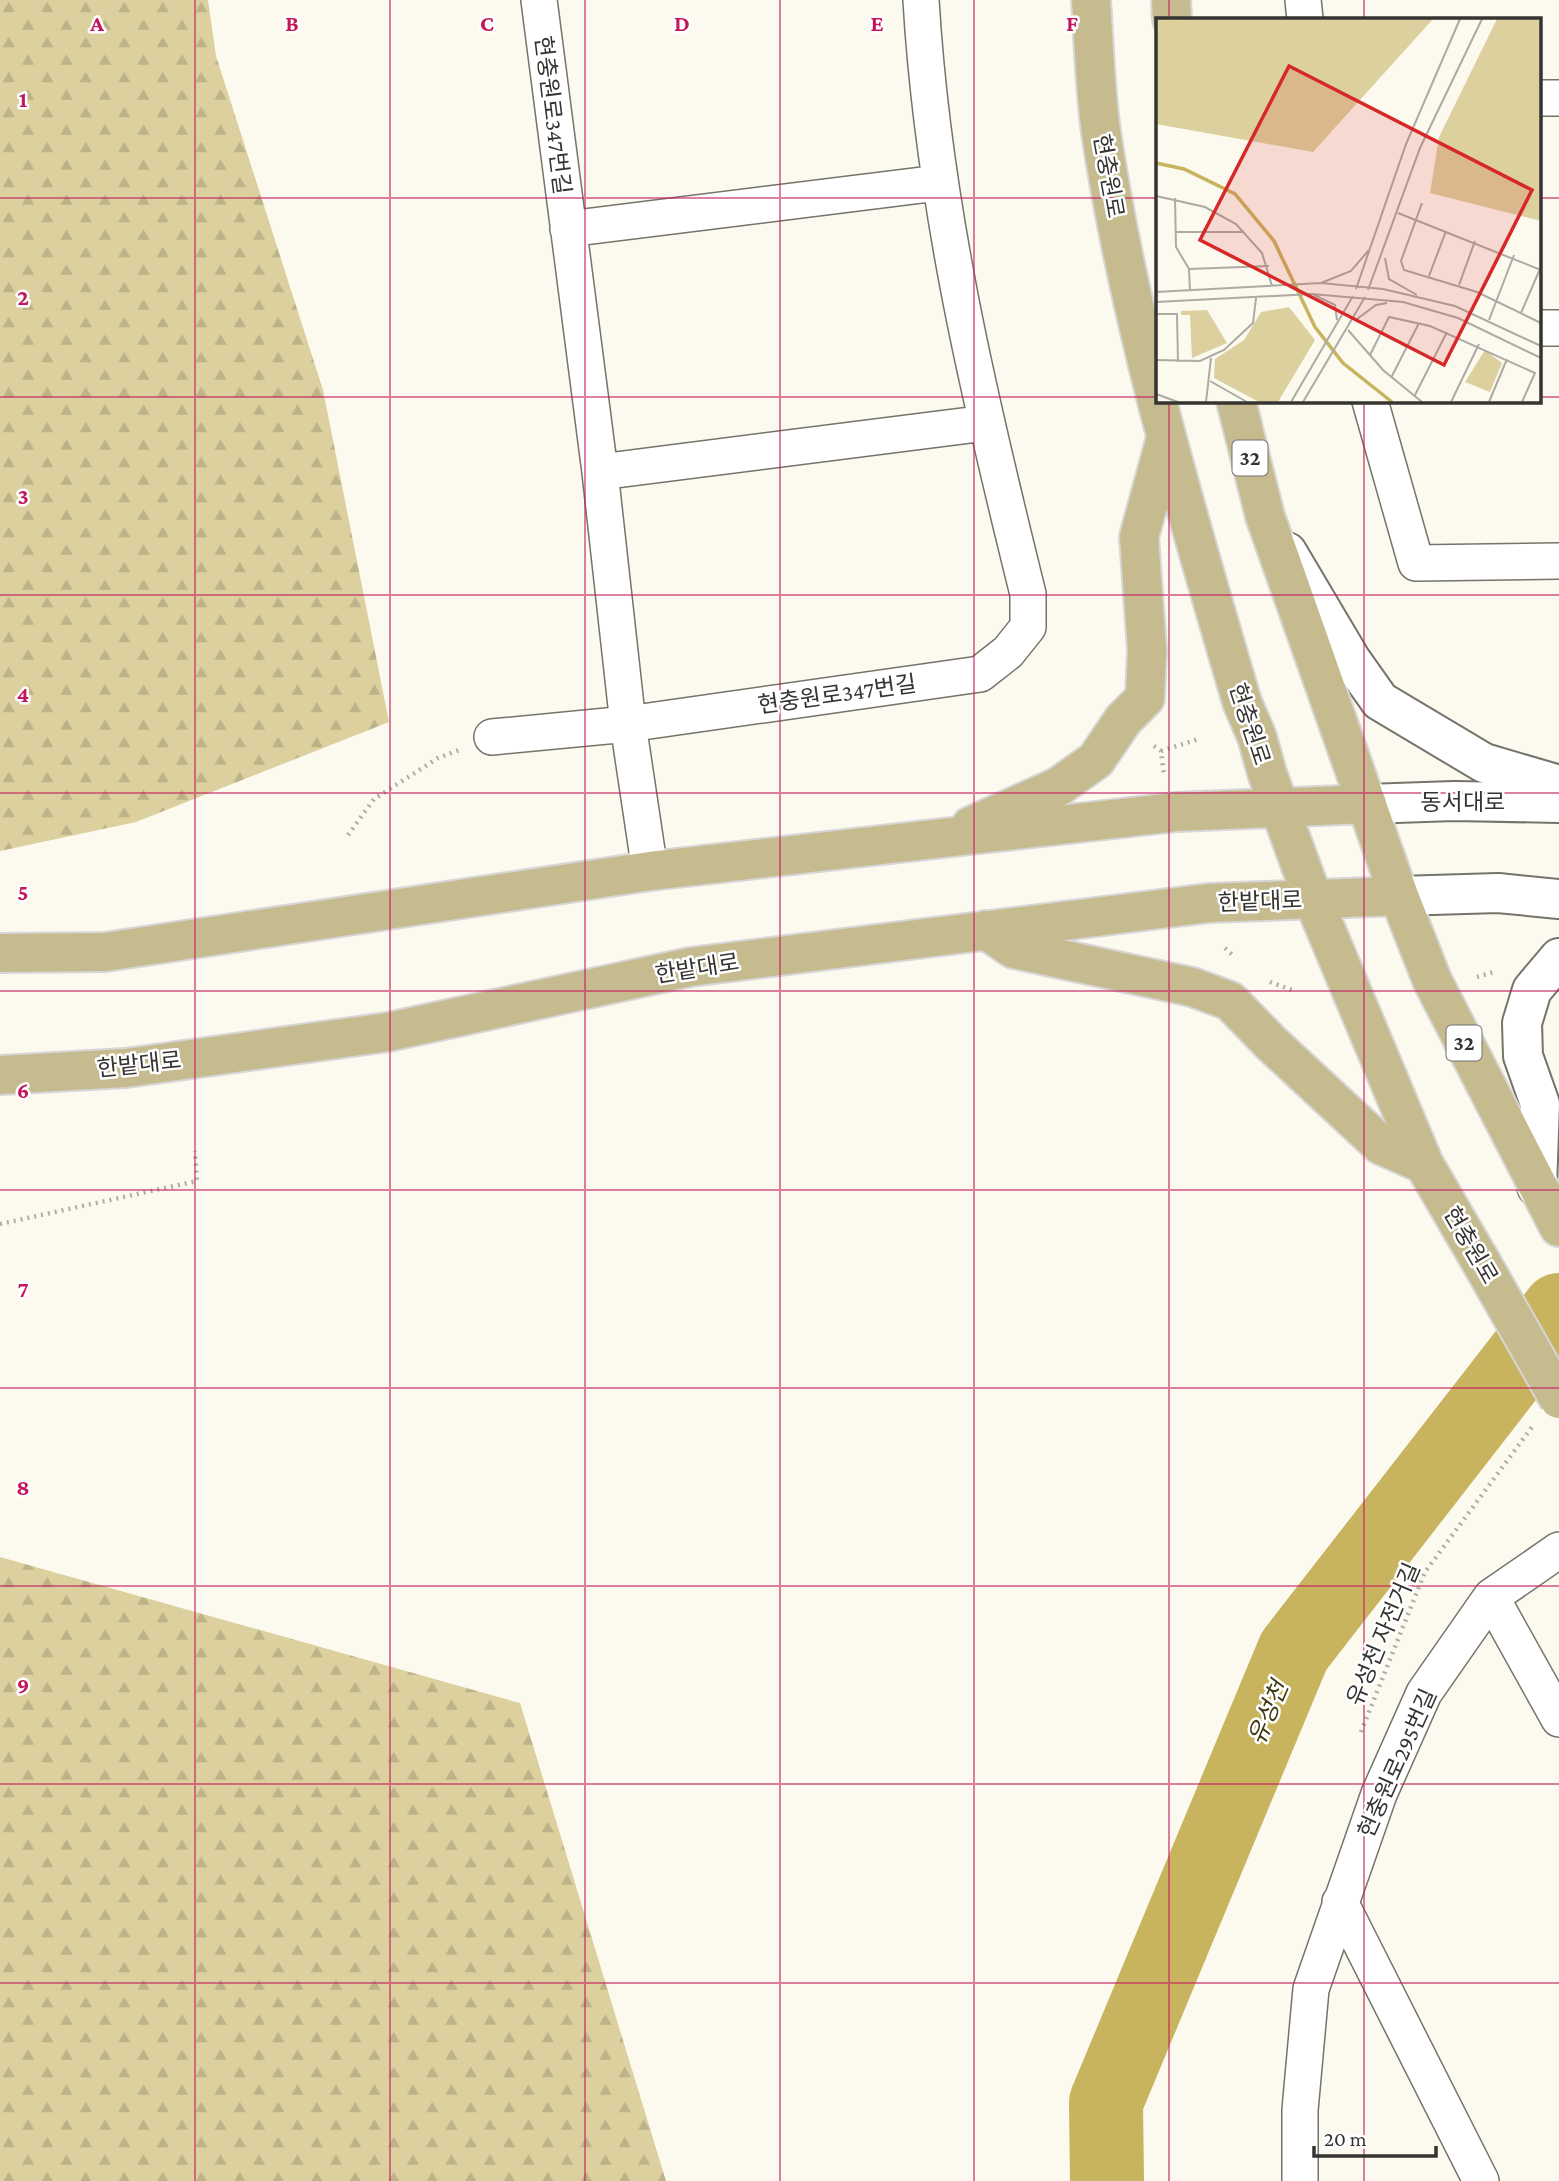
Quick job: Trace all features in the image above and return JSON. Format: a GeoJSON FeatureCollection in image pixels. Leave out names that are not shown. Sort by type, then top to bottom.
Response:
{"type":"FeatureCollection","features":[{"type":"Feature","properties":{"kind":"main road","name":"현충원로"},"geometry":{"type":"LineString","coordinates":[[1091,0],[1101,130],[1127,281],[1156,396]]}},
{"type":"Feature","properties":{"kind":"main road"},"geometry":{"type":"LineString","coordinates":[[1171,0],[1172,18]]}},
{"type":"Feature","properties":{"kind":"main road","name":"현충원로"},"geometry":{"type":"LineString","coordinates":[[1157,402],[1242,702],[1313,899],[1424,1164],[1481,1262],[1547,1410]]}},
{"type":"Feature","properties":{"kind":"main road","name":"32"},"geometry":{"type":"LineString","coordinates":[[1236,402],[1265,516],[1399,896],[1433,980],[1559,1227]]}},
{"type":"Feature","properties":{"kind":"main road"},"geometry":{"type":"LineString","coordinates":[[947,838],[1058,787],[1087,767],[1096,760],[1123,720],[1146,698],[1147,650],[1139,537],[1166,436]]}},
{"type":"Feature","properties":{"kind":"main road"},"geometry":{"type":"LineString","coordinates":[[0,953],[105,951],[650,871],[1176,812],[1367,804]]}},
{"type":"Feature","properties":{"kind":"main road","name":"한밭대로"},"geometry":{"type":"LineString","coordinates":[[0,1075],[126,1068],[387,1032],[690,967],[1209,903],[1399,896]]}},
{"type":"Feature","properties":{"kind":"main road"},"geometry":{"type":"LineString","coordinates":[[986,930],[1014,949],[1192,987],[1230,1000],[1272,1044],[1381,1145],[1424,1164]]}},
{"type":"Feature","properties":{"kind":"street","name":"현충원로347번길"},"geometry":{"type":"LineString","coordinates":[[539,0],[600,472],[628,724],[650,871]]}},
{"type":"Feature","properties":{"kind":"street"},"geometry":{"type":"LineString","coordinates":[[600,472],[986,423],[958,298],[938,183],[920,0]]}},
{"type":"Feature","properties":{"kind":"street"},"geometry":{"type":"LineString","coordinates":[[1303,0],[1306,18]]}},
{"type":"Feature","properties":{"kind":"street"},"geometry":{"type":"LineString","coordinates":[[568,229],[938,183]]}},
{"type":"Feature","properties":{"kind":"street"},"geometry":{"type":"LineString","coordinates":[[1370,402],[1416,563],[1559,561]]}},
{"type":"Feature","properties":{"kind":"street","name":"현충원로347번길"},"geometry":{"type":"LineString","coordinates":[[492,737],[628,724],[980,674],[1008,652],[1028,627],[1028,594],[986,423]]}},
{"type":"Feature","properties":{"kind":"street"},"geometry":{"type":"LineString","coordinates":[[1265,516],[1351,660],[1380,701],[1483,764],[1559,785]]}},
{"type":"Feature","properties":{"kind":"street","name":"동서대로"},"geometry":{"type":"LineString","coordinates":[[1367,804],[1454,801],[1559,803]]}},
{"type":"Feature","properties":{"kind":"street"},"geometry":{"type":"LineString","coordinates":[[1399,896],[1498,893],[1559,899]]}},
{"type":"Feature","properties":{"kind":"street"},"geometry":{"type":"LineString","coordinates":[[1537,1187],[1540,1104],[1523,1056],[1522,1023],[1532,990],[1559,958]]}},
{"type":"Feature","properties":{"kind":"street"},"geometry":{"type":"LineString","coordinates":[[1559,1550],[1491,1597],[1559,1719]]}},
{"type":"Feature","properties":{"kind":"street","name":"현충원로295번길"},"geometry":{"type":"LineString","coordinates":[[1300,2181],[1300,2110],[1311,1989],[1378,1794],[1424,1693],[1491,1597]]}},
{"type":"Feature","properties":{"kind":"street"},"geometry":{"type":"LineString","coordinates":[[1340,1902],[1481,2181]]}},
{"type":"Feature","properties":{"kind":"path"},"geometry":{"type":"LineString","coordinates":[[348,835],[374,799],[438,758],[492,737]]}},
{"type":"Feature","properties":{"kind":"path"},"geometry":{"type":"LineString","coordinates":[[1164,779],[1161,751],[1199,738]]}},
{"type":"Feature","properties":{"kind":"path"},"geometry":{"type":"LineString","coordinates":[[1477,977],[1504,968]]}},
{"type":"Feature","properties":{"kind":"path"},"geometry":{"type":"LineString","coordinates":[[0,1224],[197,1181],[195,1152]]}},
{"type":"Feature","properties":{"kind":"path","name":"유성천 자전거길"},"geometry":{"type":"LineString","coordinates":[[1359,1737],[1425,1572],[1547,1410]]}},
{"type":"Feature","properties":{"kind":"green space"},"geometry":{"type":"Polygon","coordinates":[[[0,0],[208,0],[216,56],[323,390],[389,722],[136,822],[0,851],[0,0]]]}},
{"type":"Feature","properties":{"kind":"green space"},"geometry":{"type":"Polygon","coordinates":[[[0,1557],[520,1703],[666,2181],[0,2181],[0,1557]]]}},
{"type":"Feature","properties":{"kind":"waterway","name":"유성천"},"geometry":{"type":"LineString","coordinates":[[1107,2181],[1106,2102],[1294,1651],[1559,1310]]}}]}
